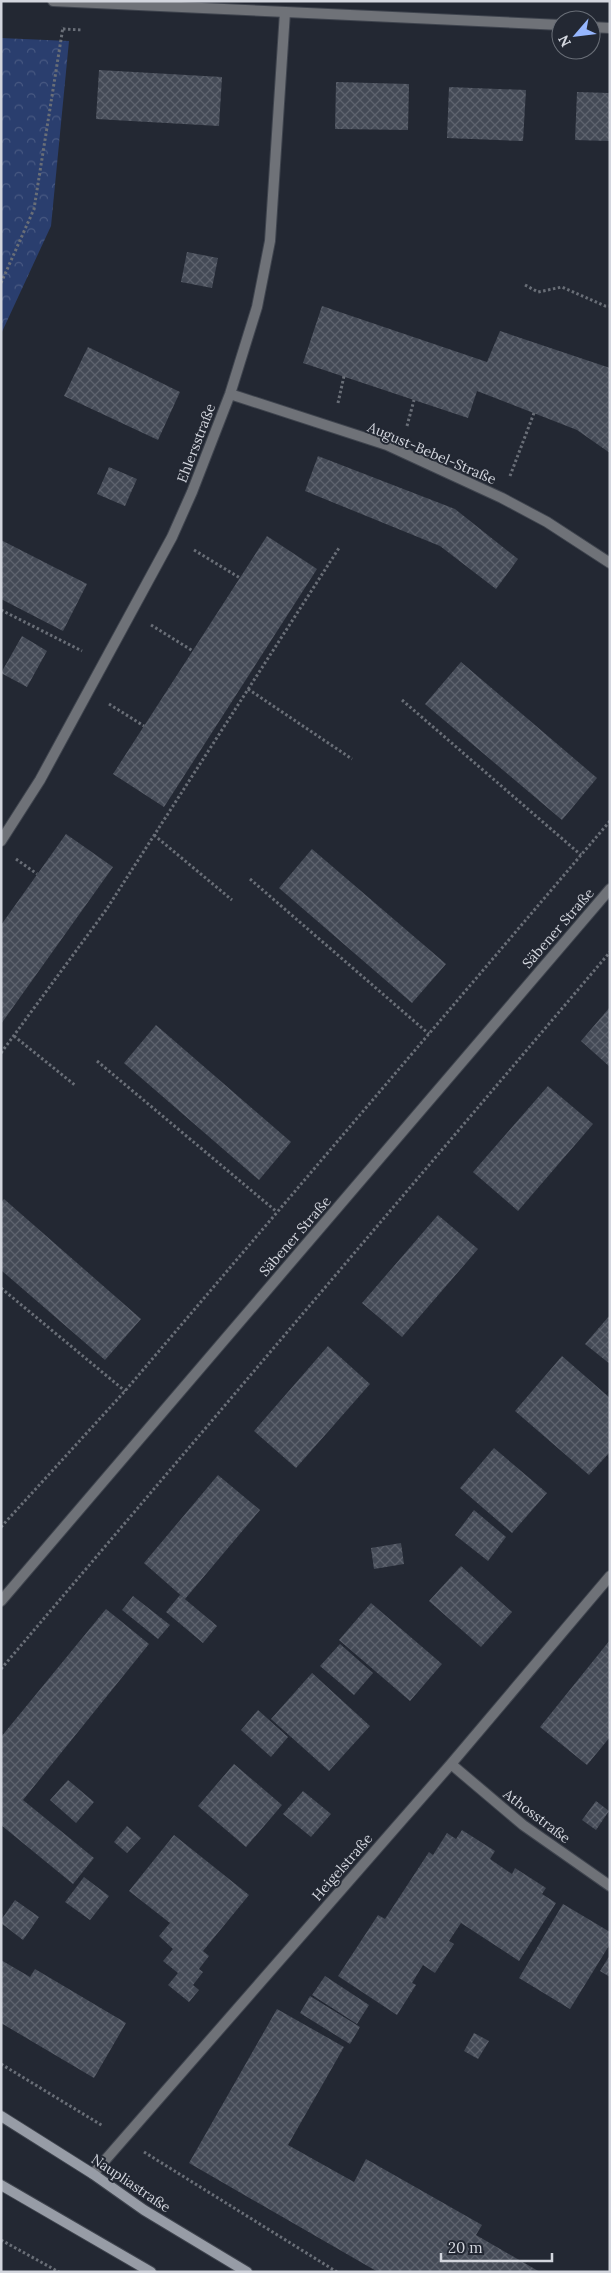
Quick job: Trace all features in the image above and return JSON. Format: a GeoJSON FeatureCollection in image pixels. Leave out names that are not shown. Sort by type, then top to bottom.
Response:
{"type":"FeatureCollection","features":[{"type":"Feature","properties":{"kind":"street"},"geometry":{"type":"LineString","coordinates":[[53,1],[551,25]]}},
{"type":"Feature","properties":{"kind":"street","name":"Ehlersstraße"},"geometry":{"type":"LineString","coordinates":[[1,841],[40,780],[87,690],[105,663],[172,537],[192,492],[230,394],[257,307],[270,241],[285,12]]}},
{"type":"Feature","properties":{"kind":"street","name":"August-Bebel-Straße"},"geometry":{"type":"LineString","coordinates":[[230,394],[387,445],[502,498],[547,522],[610,563]]}},
{"type":"Feature","properties":{"kind":"street","name":"Säbener Straße"},"geometry":{"type":"LineString","coordinates":[[1,1601],[610,889]]}},
{"type":"Feature","properties":{"kind":"street","name":"Heigelstraße"},"geometry":{"type":"LineString","coordinates":[[93,2174],[451,1764],[610,1576]]}},
{"type":"Feature","properties":{"kind":"street","name":"Athosstraße"},"geometry":{"type":"LineString","coordinates":[[451,1764],[523,1825],[610,1886]]}},
{"type":"Feature","properties":{"kind":"street","name":"Naupliastraße"},"geometry":{"type":"LineString","coordinates":[[1,2116],[93,2174],[144,2210],[247,2272]]}},
{"type":"Feature","properties":{"kind":"street"},"geometry":{"type":"LineString","coordinates":[[1,2185],[151,2272]]}},
{"type":"Feature","properties":{"kind":"path"},"geometry":{"type":"LineString","coordinates":[[1,284],[34,209],[63,29],[65,2]]}},
{"type":"Feature","properties":{"kind":"path"},"geometry":{"type":"LineString","coordinates":[[525,285],[538,292],[562,287],[610,306]]}},
{"type":"Feature","properties":{"kind":"path"},"geometry":{"type":"LineString","coordinates":[[502,498],[534,414]]}},
{"type":"Feature","properties":{"kind":"path"},"geometry":{"type":"LineString","coordinates":[[172,537],[240,578]]}},
{"type":"Feature","properties":{"kind":"path"},"geometry":{"type":"LineString","coordinates":[[1,1053],[106,910],[339,548]]}},
{"type":"Feature","properties":{"kind":"path"},"geometry":{"type":"LineString","coordinates":[[1,610],[105,663]]}},
{"type":"Feature","properties":{"kind":"path"},"geometry":{"type":"LineString","coordinates":[[132,613],[193,652]]}},
{"type":"Feature","properties":{"kind":"path"},"geometry":{"type":"LineString","coordinates":[[248,689],[352,759]]}},
{"type":"Feature","properties":{"kind":"path"},"geometry":{"type":"LineString","coordinates":[[87,690],[144,726]]}},
{"type":"Feature","properties":{"kind":"path"},"geometry":{"type":"LineString","coordinates":[[402,700],[581,855]]}},
{"type":"Feature","properties":{"kind":"path"},"geometry":{"type":"LineString","coordinates":[[1,1527],[125,1391],[610,821]]}},
{"type":"Feature","properties":{"kind":"path"},"geometry":{"type":"LineString","coordinates":[[154,835],[232,900]]}},
{"type":"Feature","properties":{"kind":"path"},"geometry":{"type":"LineString","coordinates":[[8,854],[37,874]]}},
{"type":"Feature","properties":{"kind":"path"},"geometry":{"type":"LineString","coordinates":[[250,879],[429,1034]]}},
{"type":"Feature","properties":{"kind":"path"},"geometry":{"type":"LineString","coordinates":[[1,1669],[610,952]]}},
{"type":"Feature","properties":{"kind":"path"},"geometry":{"type":"LineString","coordinates":[[14,1036],[76,1086]]}},
{"type":"Feature","properties":{"kind":"path"},"geometry":{"type":"LineString","coordinates":[[97,1061],[277,1212]]}},
{"type":"Feature","properties":{"kind":"path"},"geometry":{"type":"LineString","coordinates":[[1,1288],[125,1391]]}},
{"type":"Feature","properties":{"kind":"path"},"geometry":{"type":"LineString","coordinates":[[1,2064],[337,2272]]}},
{"type":"Feature","properties":{"kind":"path"},"geometry":{"type":"LineString","coordinates":[[1,2240],[59,2272]]}},
{"type":"Feature","properties":{"kind":"green space"},"geometry":{"type":"Polygon","coordinates":[[[1,38],[69,41],[51,226],[1,334],[1,38]]]}},
{"type":"Feature","properties":{"kind":"building"},"geometry":{"type":"Polygon","coordinates":[[[99,70],[222,77],[219,126],[96,119],[99,70]]]}},
{"type":"Feature","properties":{"kind":"building"},"geometry":{"type":"Polygon","coordinates":[[[336,82],[409,84],[408,130],[335,129],[336,82]]]}},
{"type":"Feature","properties":{"kind":"building"},"geometry":{"type":"Polygon","coordinates":[[[449,87],[526,90],[523,141],[447,138],[449,87]]]}},
{"type":"Feature","properties":{"kind":"building"},"geometry":{"type":"Polygon","coordinates":[[[577,92],[610,93],[610,141],[575,140],[577,92]]]}},
{"type":"Feature","properties":{"kind":"building"},"geometry":{"type":"Polygon","coordinates":[[[187,252],[218,258],[212,288],[181,282],[187,252]]]}},
{"type":"Feature","properties":{"kind":"building"},"geometry":{"type":"Polygon","coordinates":[[[322,306],[487,362],[500,331],[610,368],[610,453],[577,430],[477,391],[468,418],[303,363],[322,306]]]}},
{"type":"Feature","properties":{"kind":"building"},"geometry":{"type":"Polygon","coordinates":[[[88,347],[180,392],[158,440],[64,396],[88,347]]]}},
{"type":"Feature","properties":{"kind":"building"},"geometry":{"type":"Polygon","coordinates":[[[318,456],[455,509],[518,559],[496,589],[440,546],[305,491],[318,456]]]}},
{"type":"Feature","properties":{"kind":"building"},"geometry":{"type":"Polygon","coordinates":[[[109,467],[137,479],[125,506],[97,494],[109,467]]]}},
{"type":"Feature","properties":{"kind":"building"},"geometry":{"type":"Polygon","coordinates":[[[267,536],[317,569],[164,807],[113,774],[267,536]]]}},
{"type":"Feature","properties":{"kind":"building"},"geometry":{"type":"Polygon","coordinates":[[[1,540],[87,584],[63,631],[1,599],[1,540]]]}},
{"type":"Feature","properties":{"kind":"building"},"geometry":{"type":"Polygon","coordinates":[[[22,636],[47,651],[27,687],[1,673],[22,636]]]}},
{"type":"Feature","properties":{"kind":"building"},"geometry":{"type":"Polygon","coordinates":[[[461,662],[597,778],[562,820],[425,704],[461,662]]]}},
{"type":"Feature","properties":{"kind":"building"},"geometry":{"type":"Polygon","coordinates":[[[66,834],[113,867],[1,1024],[1,925],[66,834]]]}},
{"type":"Feature","properties":{"kind":"building"},"geometry":{"type":"Polygon","coordinates":[[[312,849],[446,964],[412,1003],[279,888],[312,849]]]}},
{"type":"Feature","properties":{"kind":"building"},"geometry":{"type":"Polygon","coordinates":[[[610,1007],[610,1067],[581,1041],[610,1007]]]}},
{"type":"Feature","properties":{"kind":"building"},"geometry":{"type":"Polygon","coordinates":[[[156,1025],[291,1142],[259,1180],[124,1063],[156,1025]]]}},
{"type":"Feature","properties":{"kind":"building"},"geometry":{"type":"Polygon","coordinates":[[[548,1086],[593,1124],[518,1211],[473,1172],[548,1086]]]}},
{"type":"Feature","properties":{"kind":"building"},"geometry":{"type":"Polygon","coordinates":[[[4,1199],[141,1319],[105,1360],[1,1270],[1,1202],[4,1199]]]}},
{"type":"Feature","properties":{"kind":"building"},"geometry":{"type":"Polygon","coordinates":[[[438,1215],[478,1249],[402,1337],[362,1303],[438,1215]]]}},
{"type":"Feature","properties":{"kind":"building"},"geometry":{"type":"Polygon","coordinates":[[[610,1315],[610,1364],[585,1344],[610,1315]]]}},
{"type":"Feature","properties":{"kind":"building"},"geometry":{"type":"Polygon","coordinates":[[[328,1346],[370,1384],[296,1468],[254,1431],[328,1346]]]}},
{"type":"Feature","properties":{"kind":"building"},"geometry":{"type":"Polygon","coordinates":[[[562,1356],[610,1398],[610,1452],[589,1475],[515,1411],[562,1356]]]}},
{"type":"Feature","properties":{"kind":"building"},"geometry":{"type":"Polygon","coordinates":[[[494,1448],[547,1493],[512,1533],[460,1488],[494,1448]]]}},
{"type":"Feature","properties":{"kind":"building"},"geometry":{"type":"Polygon","coordinates":[[[218,1475],[260,1510],[185,1599],[144,1563],[218,1475]]]}},
{"type":"Feature","properties":{"kind":"building"},"geometry":{"type":"Polygon","coordinates":[[[474,1510],[506,1537],[488,1561],[455,1535],[474,1510]]]}},
{"type":"Feature","properties":{"kind":"building"},"geometry":{"type":"Polygon","coordinates":[[[401,1543],[404,1564],[374,1569],[371,1548],[401,1543]]]}},
{"type":"Feature","properties":{"kind":"building"},"geometry":{"type":"Polygon","coordinates":[[[461,1566],[512,1612],[481,1647],[429,1601],[461,1566]]]}},
{"type":"Feature","properties":{"kind":"building"},"geometry":{"type":"Polygon","coordinates":[[[180,1595],[217,1626],[203,1643],[166,1612],[180,1595]]]}},
{"type":"Feature","properties":{"kind":"building"},"geometry":{"type":"Polygon","coordinates":[[[133,1596],[170,1625],[158,1639],[122,1610],[133,1596]]]}},
{"type":"Feature","properties":{"kind":"building"},"geometry":{"type":"Polygon","coordinates":[[[371,1603],[442,1664],[410,1701],[339,1640],[371,1603]]]}},
{"type":"Feature","properties":{"kind":"building"},"geometry":{"type":"Polygon","coordinates":[[[106,1609],[149,1644],[23,1800],[94,1858],[73,1884],[1,1825],[1,1737],[106,1609]]]}},
{"type":"Feature","properties":{"kind":"building"},"geometry":{"type":"Polygon","coordinates":[[[610,1640],[610,1737],[587,1765],[540,1727],[610,1640]]]}},
{"type":"Feature","properties":{"kind":"building"},"geometry":{"type":"Polygon","coordinates":[[[340,1644],[373,1673],[354,1695],[320,1666],[340,1644]]]}},
{"type":"Feature","properties":{"kind":"building"},"geometry":{"type":"Polygon","coordinates":[[[312,1673],[370,1726],[329,1771],[271,1719],[312,1673]]]}},
{"type":"Feature","properties":{"kind":"building"},"geometry":{"type":"Polygon","coordinates":[[[258,1710],[288,1737],[271,1757],[241,1730],[258,1710]]]}},
{"type":"Feature","properties":{"kind":"building"},"geometry":{"type":"Polygon","coordinates":[[[234,1764],[282,1805],[246,1847],[198,1806],[234,1764]]]}},
{"type":"Feature","properties":{"kind":"building"},"geometry":{"type":"Polygon","coordinates":[[[68,1780],[94,1802],[76,1823],[50,1800],[68,1780]]]}},
{"type":"Feature","properties":{"kind":"building"},"geometry":{"type":"Polygon","coordinates":[[[303,1791],[331,1814],[311,1837],[283,1814],[303,1791]]]}},
{"type":"Feature","properties":{"kind":"building"},"geometry":{"type":"Polygon","coordinates":[[[596,1801],[609,1811],[596,1830],[582,1820],[596,1801]]]}},
{"type":"Feature","properties":{"kind":"building"},"geometry":{"type":"Polygon","coordinates":[[[127,1826],[141,1838],[127,1853],[114,1842],[127,1826]]]}},
{"type":"Feature","properties":{"kind":"building"},"geometry":{"type":"Polygon","coordinates":[[[462,1830],[495,1851],[490,1859],[512,1874],[515,1868],[546,1888],[542,1894],[556,1903],[519,1961],[461,1923],[449,1941],[454,1944],[435,1973],[423,1965],[412,1983],[416,1985],[397,2015],[338,1976],[378,1915],[385,1919],[429,1852],[433,1855],[447,1833],[456,1839],[462,1830]]]}},
{"type":"Feature","properties":{"kind":"building"},"geometry":{"type":"Polygon","coordinates":[[[174,1835],[249,1895],[203,1951],[209,1956],[199,1969],[203,1972],[193,1985],[199,1990],[189,2002],[168,1985],[178,1973],[163,1961],[173,1949],[159,1936],[170,1923],[129,1891],[174,1835]]]}},
{"type":"Feature","properties":{"kind":"building"},"geometry":{"type":"Polygon","coordinates":[[[84,1877],[109,1896],[90,1920],[65,1902],[84,1877]]]}},
{"type":"Feature","properties":{"kind":"building"},"geometry":{"type":"Polygon","coordinates":[[[15,1900],[39,1917],[23,1940],[1,1923],[1,1920],[15,1900]]]}},
{"type":"Feature","properties":{"kind":"building"},"geometry":{"type":"Polygon","coordinates":[[[563,1904],[610,1932],[610,1944],[570,2009],[519,1978],[563,1904]]]}},
{"type":"Feature","properties":{"kind":"building"},"geometry":{"type":"Polygon","coordinates":[[[610,1955],[610,1977],[600,1971],[610,1955]]]}},
{"type":"Feature","properties":{"kind":"building"},"geometry":{"type":"Polygon","coordinates":[[[1,1960],[30,1977],[35,1969],[126,2023],[94,2078],[1,2023],[1,1960]]]}},
{"type":"Feature","properties":{"kind":"building"},"geometry":{"type":"Polygon","coordinates":[[[325,1976],[369,2005],[357,2024],[312,1995],[325,1976]]]}},
{"type":"Feature","properties":{"kind":"building"},"geometry":{"type":"Polygon","coordinates":[[[310,1996],[360,2027],[350,2044],[300,2013],[310,1996]]]}},
{"type":"Feature","properties":{"kind":"building"},"geometry":{"type":"Polygon","coordinates":[[[277,2009],[344,2047],[288,2145],[354,2182],[366,2159],[482,2225],[476,2235],[540,2272],[378,2272],[189,2163],[277,2009]]]}},
{"type":"Feature","properties":{"kind":"building"},"geometry":{"type":"Polygon","coordinates":[[[474,2033],[489,2041],[478,2059],[464,2051],[474,2033]]]}}]}
